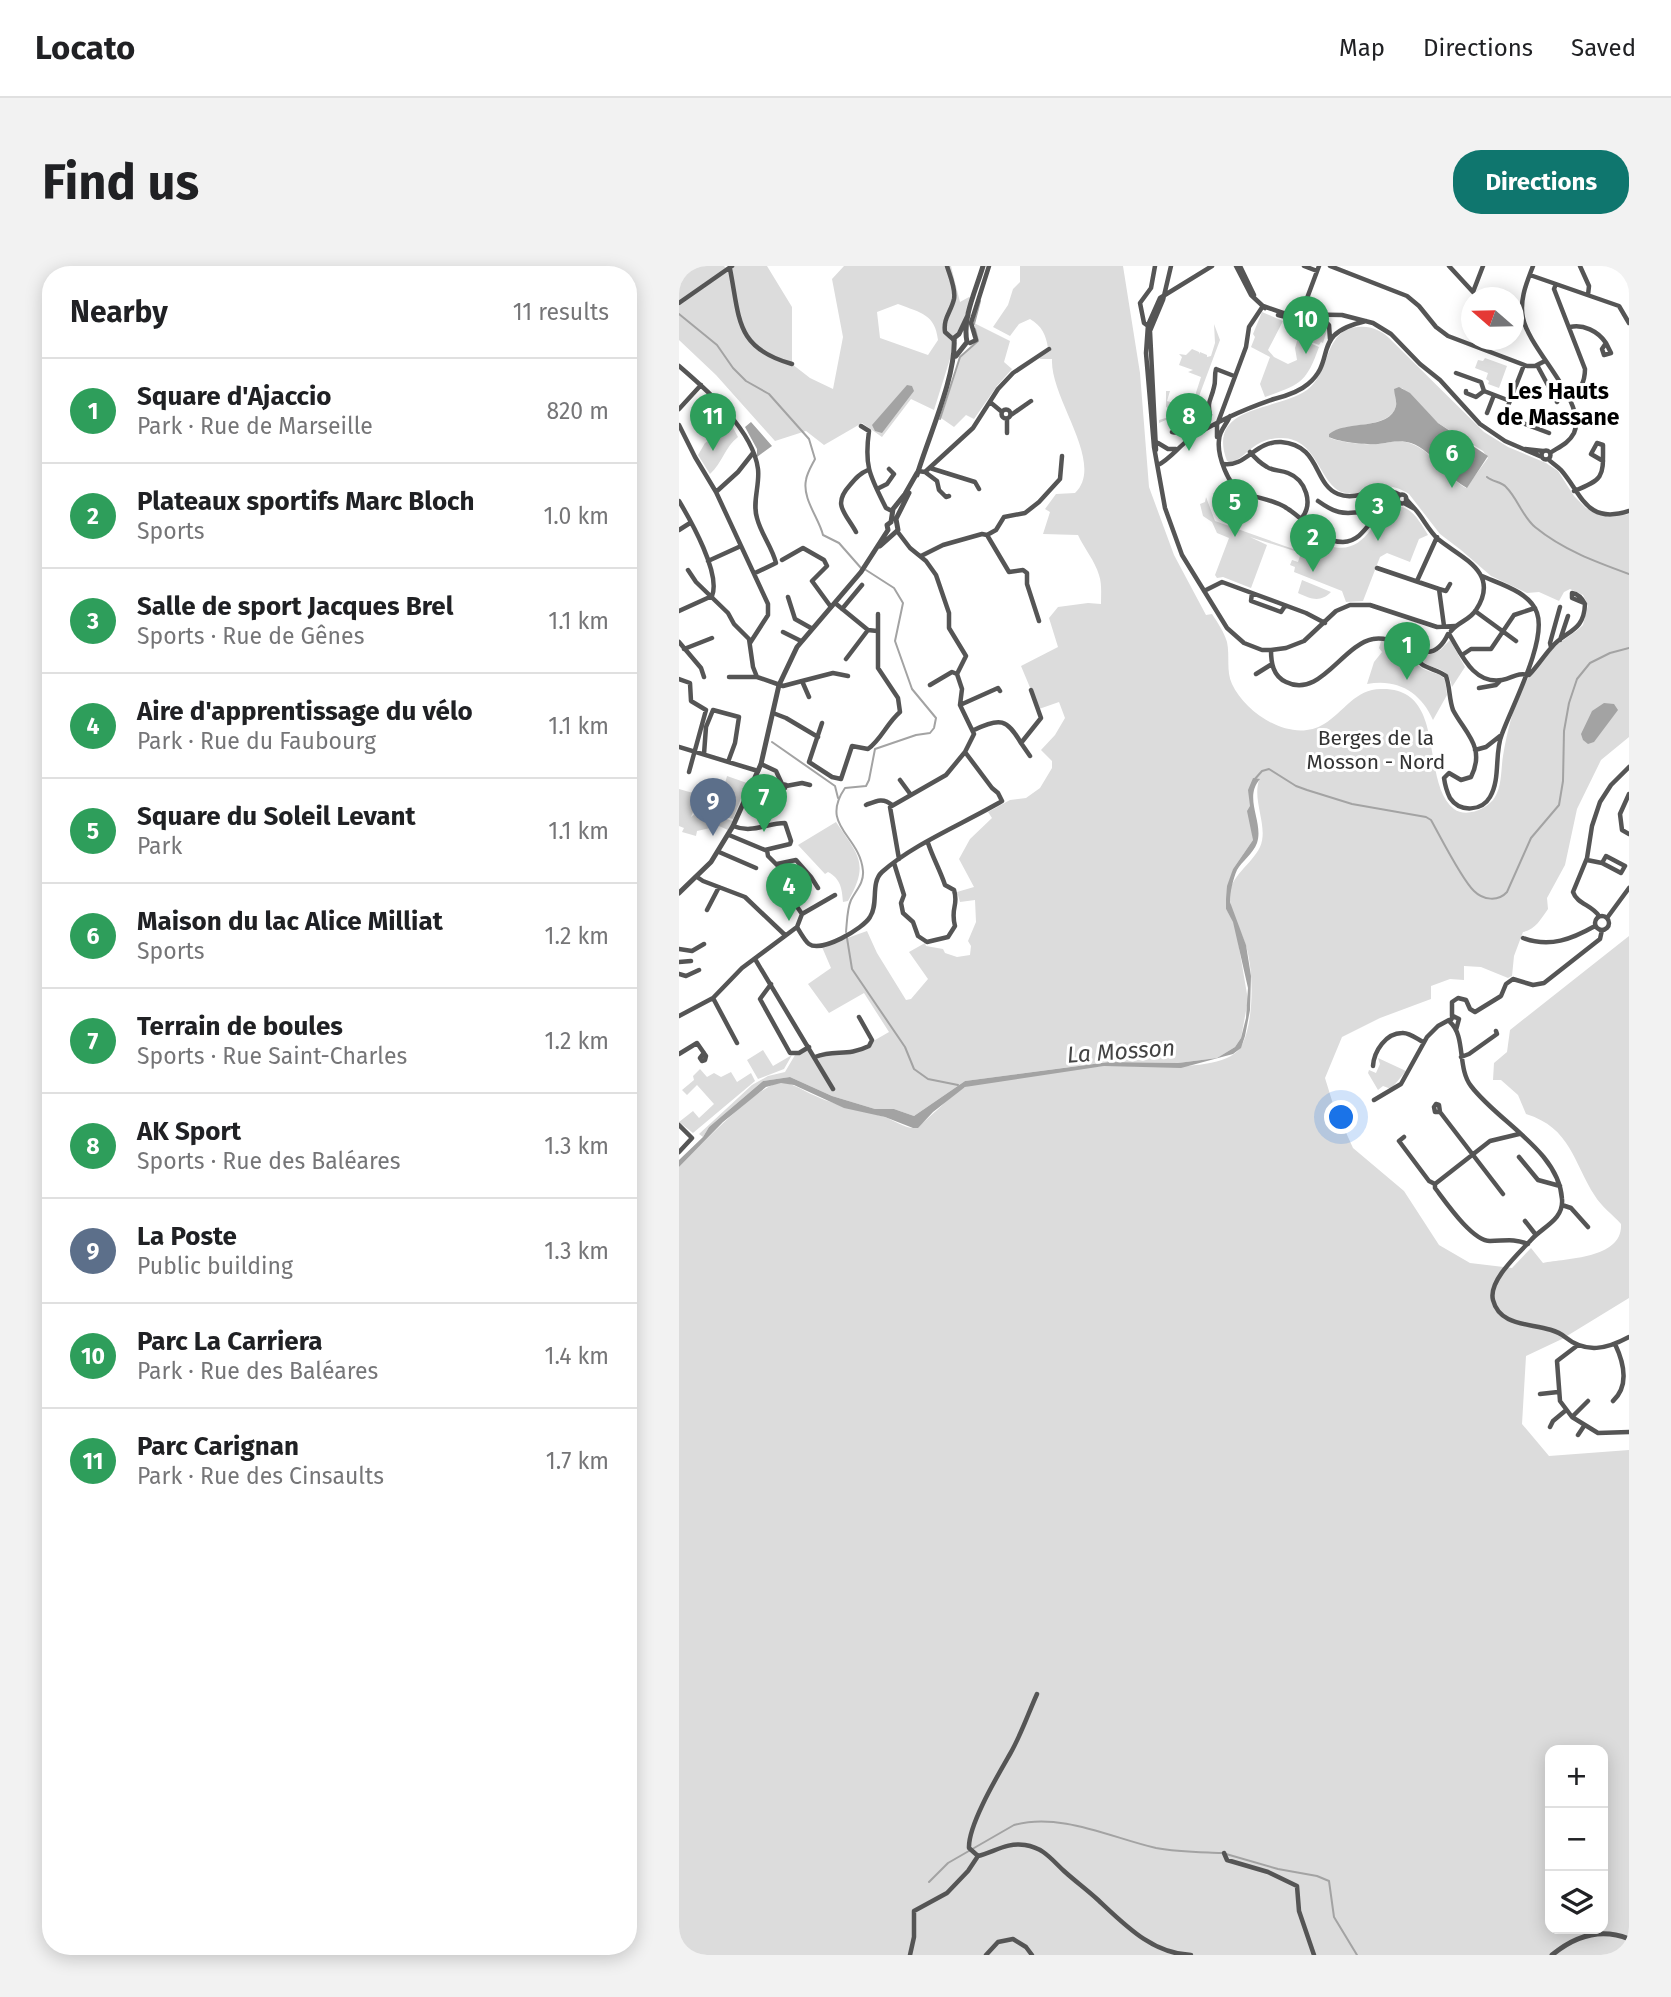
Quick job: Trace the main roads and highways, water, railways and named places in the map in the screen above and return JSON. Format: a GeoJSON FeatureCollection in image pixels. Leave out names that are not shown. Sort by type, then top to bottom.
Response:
{"type":"FeatureCollection","features":[{"type":"Feature","properties":{"kind":"waterway"},"geometry":{"type":"LineString","coordinates":[[974,324],[980,301]]}},
{"type":"Feature","properties":{"kind":"waterway"},"geometry":{"type":"LineString","coordinates":[[679,314],[717,345],[746,381],[769,394],[809,439],[815,459],[808,472],[806,494],[823,535],[839,543],[861,568]]}},
{"type":"Feature","properties":{"kind":"waterway"},"geometry":{"type":"LineString","coordinates":[[940,419],[960,357],[978,341],[975,329]]}},
{"type":"Feature","properties":{"kind":"waterway"},"geometry":{"type":"LineString","coordinates":[[1487,477],[1506,487],[1531,523],[1546,535],[1580,555],[1629,574]]}},
{"type":"Feature","properties":{"kind":"waterway"},"geometry":{"type":"LineString","coordinates":[[846,932],[851,900],[861,883],[863,871],[855,848],[838,821],[838,801],[845,788],[866,786],[875,749],[930,733],[936,718],[912,689],[895,641],[903,603],[894,588],[866,570]]}},
{"type":"Feature","properties":{"kind":"waterway","name":"La Mosson"},"geometry":{"type":"LineString","coordinates":[[1254,780],[1262,771],[1269,769],[1296,786],[1352,804],[1426,817],[1431,820],[1457,868],[1474,891],[1486,898],[1499,897],[1507,892],[1531,838],[1559,805],[1563,781],[1564,731],[1577,679],[1590,663],[1610,653],[1629,648]]}},
{"type":"Feature","properties":{"kind":"waterway"},"geometry":{"type":"LineString","coordinates":[[772,742],[835,786],[838,798]]}},
{"type":"Feature","properties":{"kind":"waterway"},"geometry":{"type":"LineString","coordinates":[[847,938],[852,969],[905,1047],[914,1069],[928,1079],[958,1085]]}},
{"type":"Feature","properties":{"kind":"waterway"},"geometry":{"type":"LineString","coordinates":[[929,1882],[948,1863],[1014,1825],[1032,1822],[1068,1824],[1156,1848],[1221,1853]]}},
{"type":"Feature","properties":{"kind":"waterway"},"geometry":{"type":"LineString","coordinates":[[1226,1854],[1329,1881],[1334,1917],[1357,1955]]}},
{"type":"Feature","properties":{"kind":"place","name":"Parc La Carriera"},"geometry":{"type":"Point","coordinates":[1306,354]}},
{"type":"Feature","properties":{"kind":"place","name":"Parc Carignan"},"geometry":{"type":"Point","coordinates":[713,451]}},
{"type":"Feature","properties":{"kind":"place","name":"AK Sport"},"geometry":{"type":"Point","coordinates":[1189,451]}},
{"type":"Feature","properties":{"kind":"place","name":"Maison du lac Alice Milliat"},"geometry":{"type":"Point","coordinates":[1452,488]}},
{"type":"Feature","properties":{"kind":"place","name":"Square du Soleil Levant"},"geometry":{"type":"Point","coordinates":[1235,537]}},
{"type":"Feature","properties":{"kind":"place","name":"Salle de sport Jacques Brel"},"geometry":{"type":"Point","coordinates":[1378,541]}},
{"type":"Feature","properties":{"kind":"place","name":"Plateaux sportifs Marc Bloch"},"geometry":{"type":"Point","coordinates":[1313,572]}},
{"type":"Feature","properties":{"kind":"place","name":"Square d'Ajaccio"},"geometry":{"type":"Point","coordinates":[1407,680]}},
{"type":"Feature","properties":{"kind":"place","name":"Terrain de boules"},"geometry":{"type":"Point","coordinates":[764,832]}},
{"type":"Feature","properties":{"kind":"place","name":"La Poste"},"geometry":{"type":"Point","coordinates":[713,836]}},
{"type":"Feature","properties":{"kind":"place","name":"Aire d'apprentissage du vélo"},"geometry":{"type":"Point","coordinates":[789,921]}},
{"type":"Feature","properties":{"kind":"district","name":"Les Hauts de Massane"},"geometry":{"type":"Point","coordinates":[1558,404]}},
{"type":"Feature","properties":{"kind":"park label","name":"Berges de la Mosson - Nord"},"geometry":{"type":"Point","coordinates":[1376,750]}}]}
